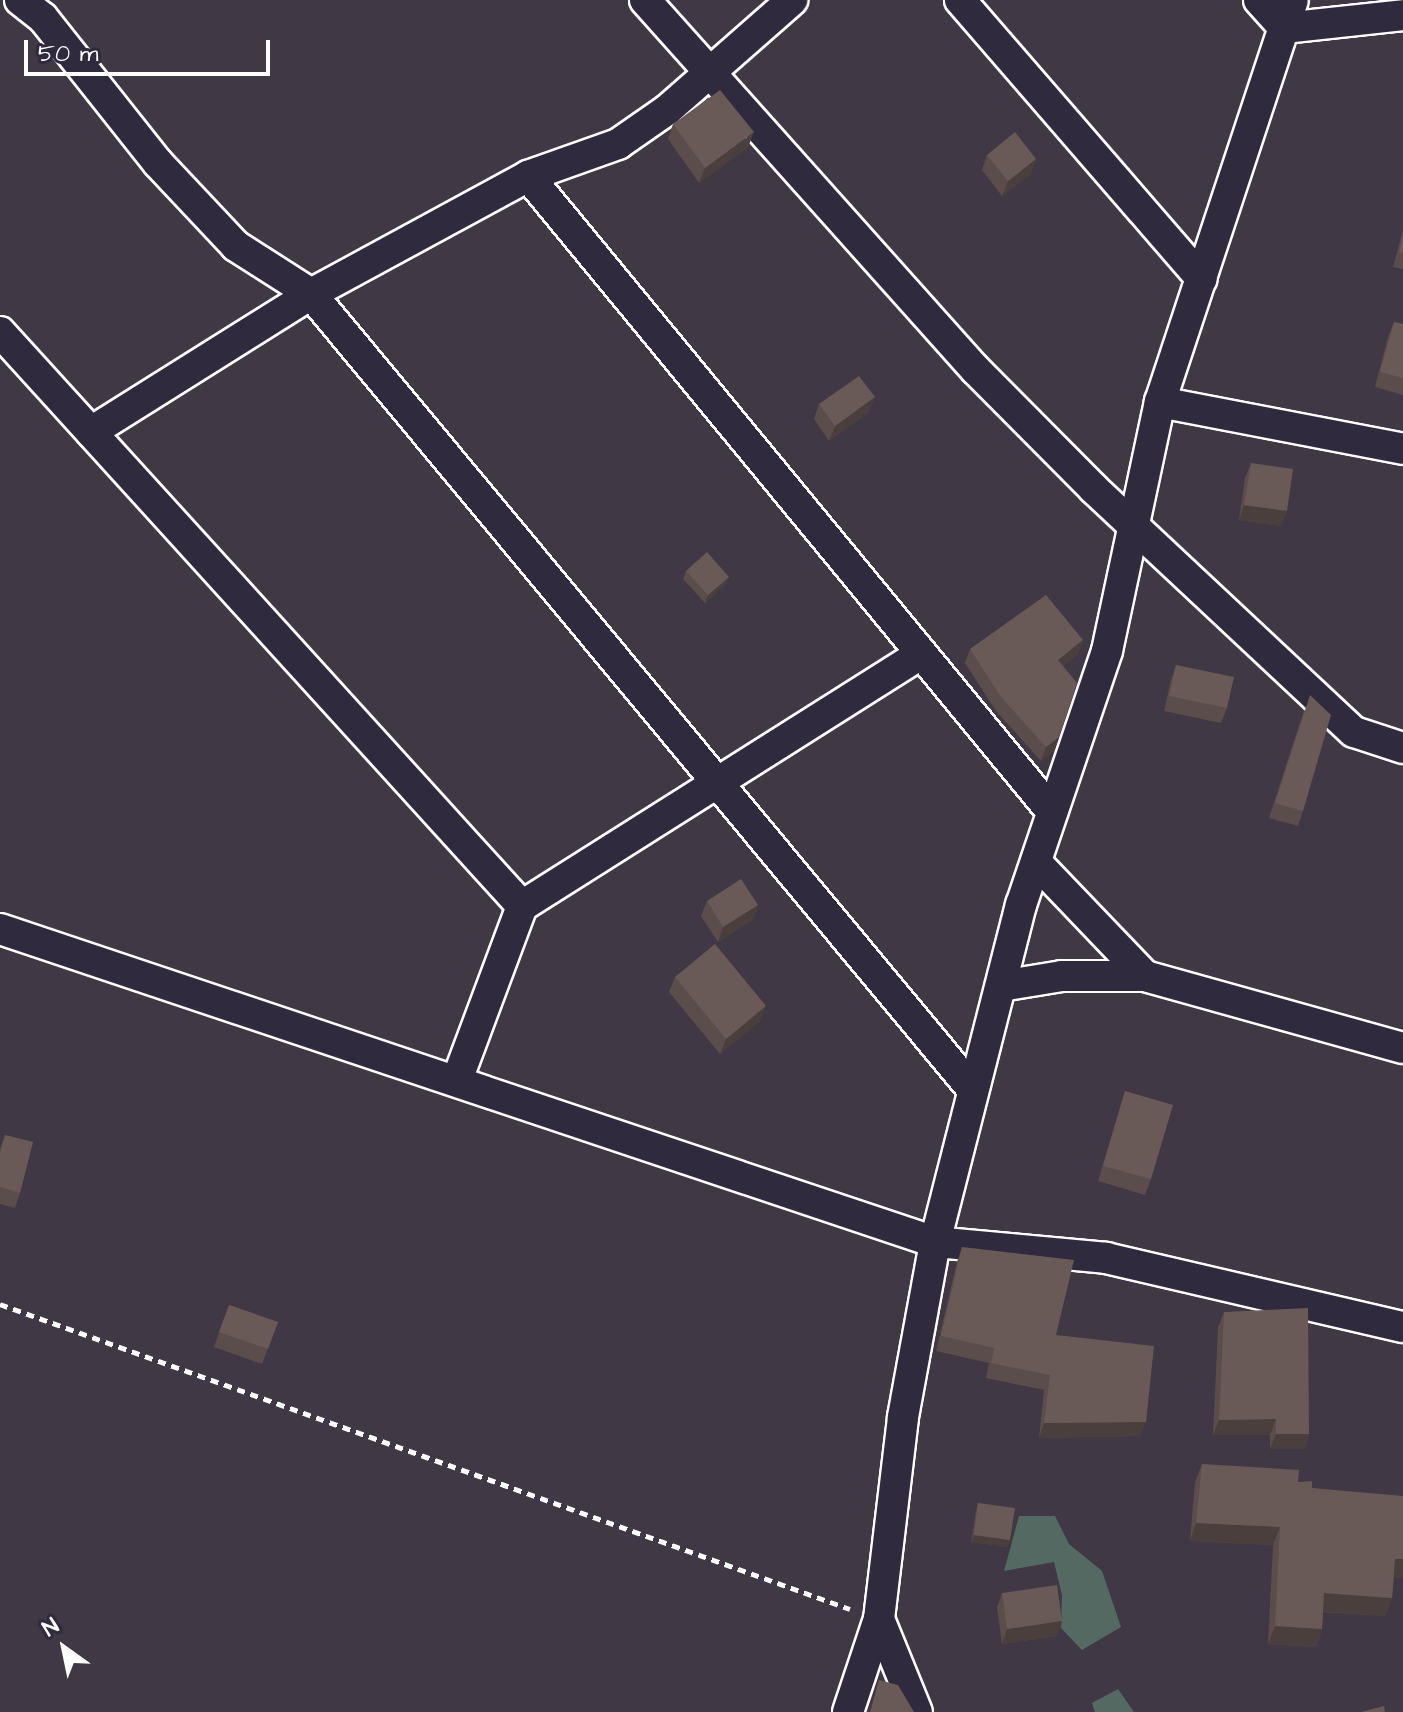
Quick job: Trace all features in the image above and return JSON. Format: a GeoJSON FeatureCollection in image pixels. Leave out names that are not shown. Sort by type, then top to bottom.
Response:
{"type":"FeatureCollection","features":[{"type":"Feature","properties":{"kind":"street"},"geometry":{"type":"LineString","coordinates":[[20,0],[43,18],[158,163],[236,246],[311,294],[973,1090]]}},
{"type":"Feature","properties":{"kind":"street"},"geometry":{"type":"LineString","coordinates":[[645,0],[976,370],[1354,732],[1403,748]]}},
{"type":"Feature","properties":{"kind":"street"},"geometry":{"type":"LineString","coordinates":[[91,432],[311,294],[528,176],[618,144],[709,73],[792,0]]}},
{"type":"Feature","properties":{"kind":"street"},"geometry":{"type":"LineString","coordinates":[[960,0],[1202,279]]}},
{"type":"Feature","properties":{"kind":"street"},"geometry":{"type":"LineString","coordinates":[[1259,0],[1289,14],[1403,15]]}},
{"type":"Feature","properties":{"kind":"street"},"geometry":{"type":"LineString","coordinates":[[848,1712],[879,1619],[903,1417],[935,1242],[973,1090],[1036,862],[1107,651],[1132,521],[1160,402],[1289,14]]}},
{"type":"Feature","properties":{"kind":"street"},"geometry":{"type":"LineString","coordinates":[[528,176],[1052,812]]}},
{"type":"Feature","properties":{"kind":"street"},"geometry":{"type":"LineString","coordinates":[[0,332],[522,906]]}},
{"type":"Feature","properties":{"kind":"street"},"geometry":{"type":"LineString","coordinates":[[1160,402],[1403,449]]}},
{"type":"Feature","properties":{"kind":"street"},"geometry":{"type":"LineString","coordinates":[[457,1080],[522,906],[717,779],[920,654]]}},
{"type":"Feature","properties":{"kind":"street"},"geometry":{"type":"LineString","coordinates":[[1036,862],[1145,976]]}},
{"type":"Feature","properties":{"kind":"street"},"geometry":{"type":"LineString","coordinates":[[0,929],[935,1242],[1106,1258],[1403,1327]]}},
{"type":"Feature","properties":{"kind":"street"},"geometry":{"type":"LineString","coordinates":[[1001,986],[1062,976],[1145,976],[1403,1048]]}},
{"type":"Feature","properties":{"kind":"street"},"geometry":{"type":"LineString","coordinates":[[879,1619],[917,1712]]}},
{"type":"Feature","properties":{"kind":"path"},"geometry":{"type":"LineString","coordinates":[[0,1304],[879,1619]]}},
{"type":"Feature","properties":{"kind":"green space"},"geometry":{"type":"Polygon","coordinates":[[[1019,1516],[1055,1516],[1069,1544],[1102,1571],[1121,1627],[1082,1650],[1061,1628],[1062,1595],[1054,1562],[1004,1571],[1019,1516]]]}},
{"type":"Feature","properties":{"kind":"green space"},"geometry":{"type":"Polygon","coordinates":[[[1118,1689],[1134,1712],[1095,1712],[1092,1703],[1118,1689]]]}},
{"type":"Feature","properties":{"kind":"building"},"geometry":{"type":"Polygon","coordinates":[[[720,90],[754,132],[705,168],[673,124],[720,90]]]}},
{"type":"Feature","properties":{"kind":"building"},"geometry":{"type":"Polygon","coordinates":[[[1015,132],[1036,159],[1008,181],[987,155],[1015,132]]]}},
{"type":"Feature","properties":{"kind":"building"},"geometry":{"type":"Polygon","coordinates":[[[1394,322],[1403,324],[1403,378],[1380,372],[1394,322]]]}},
{"type":"Feature","properties":{"kind":"building"},"geometry":{"type":"Polygon","coordinates":[[[859,376],[875,397],[835,426],[819,404],[859,376]]]}},
{"type":"Feature","properties":{"kind":"building"},"geometry":{"type":"Polygon","coordinates":[[[1251,463],[1293,469],[1287,511],[1244,505],[1251,463]]]}},
{"type":"Feature","properties":{"kind":"building"},"geometry":{"type":"Polygon","coordinates":[[[707,552],[729,577],[708,595],[686,571],[707,552]]]}},
{"type":"Feature","properties":{"kind":"building"},"geometry":{"type":"Polygon","coordinates":[[[1046,595],[1083,640],[1058,660],[1077,683],[1059,737],[1046,747],[1001,697],[970,649],[1046,595]]]}},
{"type":"Feature","properties":{"kind":"building"},"geometry":{"type":"Polygon","coordinates":[[[1176,665],[1234,677],[1227,708],[1169,696],[1176,665]]]}},
{"type":"Feature","properties":{"kind":"building"},"geometry":{"type":"Polygon","coordinates":[[[1310,695],[1331,715],[1303,811],[1275,803],[1310,695]]]}},
{"type":"Feature","properties":{"kind":"building"},"geometry":{"type":"Polygon","coordinates":[[[741,879],[758,905],[723,927],[707,901],[741,879]]]}},
{"type":"Feature","properties":{"kind":"building"},"geometry":{"type":"Polygon","coordinates":[[[715,944],[766,1006],[726,1039],[675,977],[715,944]]]}},
{"type":"Feature","properties":{"kind":"building"},"geometry":{"type":"Polygon","coordinates":[[[1125,1091],[1173,1105],[1151,1179],[1103,1166],[1125,1091]]]}},
{"type":"Feature","properties":{"kind":"building"},"geometry":{"type":"Polygon","coordinates":[[[5,1135],[33,1142],[20,1193],[0,1187],[0,1154],[5,1135]]]}},
{"type":"Feature","properties":{"kind":"building"},"geometry":{"type":"Polygon","coordinates":[[[962,1247],[1074,1260],[1056,1335],[1154,1346],[1146,1422],[1044,1423],[1050,1375],[991,1363],[994,1348],[941,1336],[962,1247]]]}},
{"type":"Feature","properties":{"kind":"building"},"geometry":{"type":"Polygon","coordinates":[[[229,1305],[278,1322],[268,1349],[219,1332],[229,1305]]]}},
{"type":"Feature","properties":{"kind":"building"},"geometry":{"type":"Polygon","coordinates":[[[1308,1308],[1309,1434],[1276,1434],[1276,1419],[1219,1420],[1224,1312],[1308,1308]]]}},
{"type":"Feature","properties":{"kind":"building"},"geometry":{"type":"Polygon","coordinates":[[[1202,1464],[1299,1470],[1298,1482],[1312,1481],[1312,1488],[1403,1496],[1403,1559],[1395,1559],[1392,1598],[1324,1593],[1322,1629],[1275,1626],[1280,1527],[1196,1523],[1202,1464]]]}},
{"type":"Feature","properties":{"kind":"building"},"geometry":{"type":"Polygon","coordinates":[[[978,1503],[1015,1508],[1010,1540],[974,1535],[978,1503]]]}},
{"type":"Feature","properties":{"kind":"building"},"geometry":{"type":"Polygon","coordinates":[[[1057,1585],[1062,1621],[1007,1629],[1002,1593],[1057,1585]]]}},
{"type":"Feature","properties":{"kind":"building"},"geometry":{"type":"Polygon","coordinates":[[[879,1680],[898,1685],[914,1712],[870,1712],[879,1680]]]}},
{"type":"Feature","properties":{"kind":"building"},"geometry":{"type":"Polygon","coordinates":[[[1384,1706],[1385,1712],[1361,1712],[1384,1706]]]}}]}
